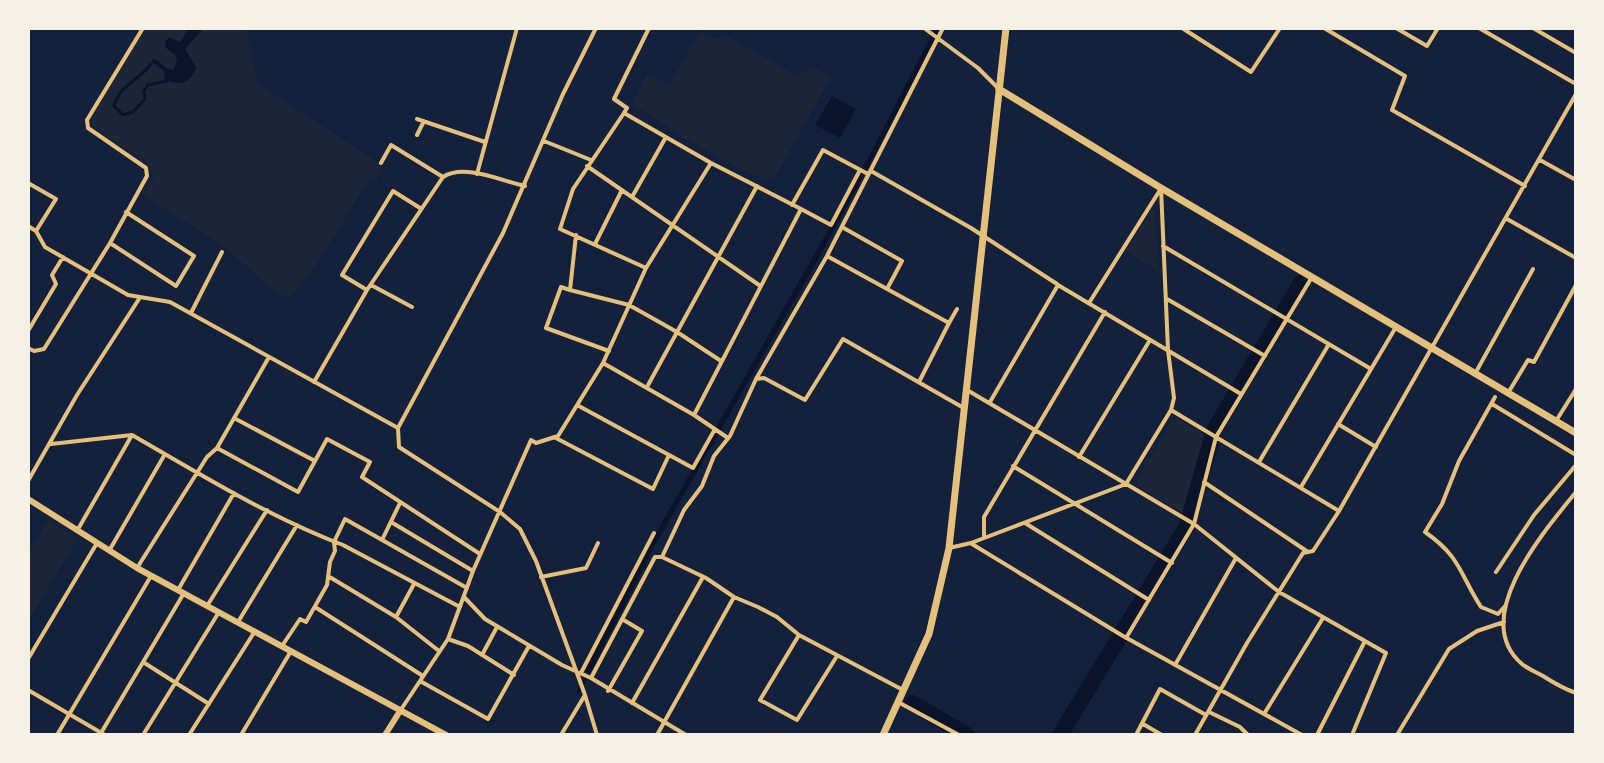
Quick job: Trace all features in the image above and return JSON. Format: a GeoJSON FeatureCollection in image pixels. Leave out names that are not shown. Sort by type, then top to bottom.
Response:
{"type":"FeatureCollection","features":[{"type":"Feature","properties":{"kind":"main road"},"geometry":{"type":"LineString","coordinates":[[883,735],[929,634],[949,548],[1006,28]]}},
{"type":"Feature","properties":{"kind":"main road"},"geometry":{"type":"LineString","coordinates":[[999,89],[1576,433]]}},
{"type":"Feature","properties":{"kind":"street"},"geometry":{"type":"LineString","coordinates":[[28,348],[34,351],[44,349],[110,243],[148,172],[88,128],[87,120],[143,28]]}},
{"type":"Feature","properties":{"kind":"street"},"geometry":{"type":"LineString","coordinates":[[477,174],[517,28]]}},
{"type":"Feature","properties":{"kind":"street"},"geometry":{"type":"LineString","coordinates":[[596,28],[563,94],[493,254],[398,428],[399,447],[500,512],[520,529],[579,675],[597,735]]}},
{"type":"Feature","properties":{"kind":"street"},"geometry":{"type":"LineString","coordinates":[[646,268],[560,229],[573,189],[627,108],[614,99],[649,28]]}},
{"type":"Feature","properties":{"kind":"street"},"geometry":{"type":"LineString","coordinates":[[924,28],[978,68],[999,89]]}},
{"type":"Feature","properties":{"kind":"street"},"geometry":{"type":"LineString","coordinates":[[662,557],[684,510],[702,486],[714,456],[728,438],[756,379],[827,256],[943,28]]}},
{"type":"Feature","properties":{"kind":"street"},"geometry":{"type":"LineString","coordinates":[[1182,28],[1251,72],[1280,28]]}},
{"type":"Feature","properties":{"kind":"street"},"geometry":{"type":"LineString","coordinates":[[1324,28],[1405,76],[1392,110],[1525,186]]}},
{"type":"Feature","properties":{"kind":"street"},"geometry":{"type":"LineString","coordinates":[[1396,28],[1427,46],[1438,28]]}},
{"type":"Feature","properties":{"kind":"street"},"geometry":{"type":"LineString","coordinates":[[1479,28],[1576,84]]}},
{"type":"Feature","properties":{"kind":"street"},"geometry":{"type":"LineString","coordinates":[[1533,28],[1574,52],[1576,43]]}},
{"type":"Feature","properties":{"kind":"street"},"geometry":{"type":"LineString","coordinates":[[1195,735],[1303,553],[1313,551],[1339,511],[1576,94]]}},
{"type":"Feature","properties":{"kind":"street"},"geometry":{"type":"LineString","coordinates":[[624,113],[711,163],[831,225],[860,170]]}},
{"type":"Feature","properties":{"kind":"street"},"geometry":{"type":"LineString","coordinates":[[417,119],[485,142]]}},
{"type":"Feature","properties":{"kind":"street"},"geometry":{"type":"LineString","coordinates":[[417,135],[424,121]]}},
{"type":"Feature","properties":{"kind":"street"},"geometry":{"type":"LineString","coordinates":[[632,197],[666,137]]}},
{"type":"Feature","properties":{"kind":"street"},"geometry":{"type":"LineString","coordinates":[[544,141],[591,160]]}},
{"type":"Feature","properties":{"kind":"street"},"geometry":{"type":"LineString","coordinates":[[381,163],[391,145],[443,177]]}},
{"type":"Feature","properties":{"kind":"street"},"geometry":{"type":"LineString","coordinates":[[792,205],[823,150],[983,237],[1239,392]]}},
{"type":"Feature","properties":{"kind":"street"},"geometry":{"type":"LineString","coordinates":[[1540,160],[1576,180]]}},
{"type":"Feature","properties":{"kind":"street"},"geometry":{"type":"LineString","coordinates":[[385,735],[448,639],[480,554],[531,440],[536,443],[558,436],[603,363],[646,268],[711,163]]}},
{"type":"Feature","properties":{"kind":"street"},"geometry":{"type":"LineString","coordinates":[[587,166],[760,286]]}},
{"type":"Feature","properties":{"kind":"street"},"geometry":{"type":"LineString","coordinates":[[314,382],[369,288],[443,177],[458,171],[525,186]]}},
{"type":"Feature","properties":{"kind":"street"},"geometry":{"type":"LineString","coordinates":[[28,183],[56,199],[36,231]]}},
{"type":"Feature","properties":{"kind":"street"},"geometry":{"type":"LineString","coordinates":[[647,387],[757,186]]}},
{"type":"Feature","properties":{"kind":"street"},"geometry":{"type":"LineString","coordinates":[[949,548],[971,543],[1126,484],[1171,410],[1174,398],[1168,350],[1161,188]]}},
{"type":"Feature","properties":{"kind":"street"},"geometry":{"type":"LineString","coordinates":[[1089,303],[1161,188]]}},
{"type":"Feature","properties":{"kind":"street"},"geometry":{"type":"LineString","coordinates":[[595,244],[622,190]]}},
{"type":"Feature","properties":{"kind":"street"},"geometry":{"type":"LineString","coordinates":[[412,307],[342,275],[393,191],[420,208]]}},
{"type":"Feature","properties":{"kind":"street"},"geometry":{"type":"LineString","coordinates":[[694,415],[801,209]]}},
{"type":"Feature","properties":{"kind":"street"},"geometry":{"type":"LineString","coordinates":[[110,243],[176,286],[194,256],[126,212]]}},
{"type":"Feature","properties":{"kind":"street"},"geometry":{"type":"LineString","coordinates":[[1507,219],[1576,258]]}},
{"type":"Feature","properties":{"kind":"street"},"geometry":{"type":"LineString","coordinates":[[28,226],[36,231],[45,247],[90,274],[139,299],[158,298],[191,313],[398,428]]}},
{"type":"Feature","properties":{"kind":"street"},"geometry":{"type":"LineString","coordinates":[[842,227],[902,261],[887,289]]}},
{"type":"Feature","properties":{"kind":"street"},"geometry":{"type":"LineString","coordinates":[[570,290],[576,235]]}},
{"type":"Feature","properties":{"kind":"street"},"geometry":{"type":"LineString","coordinates":[[1163,246],[1371,369]]}},
{"type":"Feature","properties":{"kind":"street"},"geometry":{"type":"LineString","coordinates":[[191,313],[222,252]]}},
{"type":"Feature","properties":{"kind":"street"},"geometry":{"type":"LineString","coordinates":[[827,256],[949,323]]}},
{"type":"Feature","properties":{"kind":"street"},"geometry":{"type":"LineString","coordinates":[[28,331],[56,284],[52,275],[63,257]]}},
{"type":"Feature","properties":{"kind":"street"},"geometry":{"type":"LineString","coordinates":[[1475,373],[1533,269]]}},
{"type":"Feature","properties":{"kind":"street"},"geometry":{"type":"LineString","coordinates":[[1123,636],[1148,599],[1191,522],[1204,482],[1213,436],[1283,317],[1312,277]]}},
{"type":"Feature","properties":{"kind":"street"},"geometry":{"type":"LineString","coordinates":[[990,402],[1058,285]]}},
{"type":"Feature","properties":{"kind":"street"},"geometry":{"type":"LineString","coordinates":[[1508,393],[1528,360],[1534,362],[1576,285]]}},
{"type":"Feature","properties":{"kind":"street"},"geometry":{"type":"LineString","coordinates":[[609,351],[546,328],[561,287],[629,305],[721,361]]}},
{"type":"Feature","properties":{"kind":"street"},"geometry":{"type":"LineString","coordinates":[[28,481],[77,395],[139,299]]}},
{"type":"Feature","properties":{"kind":"street"},"geometry":{"type":"LineString","coordinates":[[1166,299],[1262,354]]}},
{"type":"Feature","properties":{"kind":"street"},"geometry":{"type":"LineString","coordinates":[[919,382],[957,309]]}},
{"type":"Feature","properties":{"kind":"street"},"geometry":{"type":"LineString","coordinates":[[984,538],[984,517],[1105,312]]}},
{"type":"Feature","properties":{"kind":"street"},"geometry":{"type":"LineString","coordinates":[[1301,487],[1396,327]]}},
{"type":"Feature","properties":{"kind":"street"},"geometry":{"type":"LineString","coordinates":[[756,379],[764,378],[805,400],[843,339],[965,409]]}},
{"type":"Feature","properties":{"kind":"street"},"geometry":{"type":"LineString","coordinates":[[1079,457],[1150,340]]}},
{"type":"Feature","properties":{"kind":"street"},"geometry":{"type":"LineString","coordinates":[[1259,462],[1329,344]]}},
{"type":"Feature","properties":{"kind":"street"},"geometry":{"type":"LineString","coordinates":[[137,568],[207,457],[217,448],[269,357]]}},
{"type":"Feature","properties":{"kind":"street"},"geometry":{"type":"LineString","coordinates":[[603,363],[728,438]]}},
{"type":"Feature","properties":{"kind":"street"},"geometry":{"type":"LineString","coordinates":[[1556,421],[1576,389]]}},
{"type":"Feature","properties":{"kind":"street"},"geometry":{"type":"LineString","coordinates":[[967,390],[1191,522],[1279,592],[1386,653],[1352,735]]}},
{"type":"Feature","properties":{"kind":"street"},"geometry":{"type":"LineString","coordinates":[[1495,397],[1459,461],[1442,504],[1425,532],[1449,550],[1481,607],[1498,614],[1506,605]]}},
{"type":"Feature","properties":{"kind":"street"},"geometry":{"type":"LineString","coordinates":[[1492,404],[1576,455]]}},
{"type":"Feature","properties":{"kind":"street"},"geometry":{"type":"LineString","coordinates":[[577,405],[693,468],[715,429]]}},
{"type":"Feature","properties":{"kind":"street"},"geometry":{"type":"LineString","coordinates":[[1171,410],[1339,511]]}},
{"type":"Feature","properties":{"kind":"street"},"geometry":{"type":"LineString","coordinates":[[234,418],[315,461]]}},
{"type":"Feature","properties":{"kind":"street"},"geometry":{"type":"LineString","coordinates":[[1338,424],[1376,447]]}},
{"type":"Feature","properties":{"kind":"street"},"geometry":{"type":"LineString","coordinates":[[49,444],[132,435],[234,493],[460,607]]}},
{"type":"Feature","properties":{"kind":"street"},"geometry":{"type":"LineString","coordinates":[[77,531],[132,435]]}},
{"type":"Feature","properties":{"kind":"street"},"geometry":{"type":"LineString","coordinates":[[554,437],[653,489],[669,455]]}},
{"type":"Feature","properties":{"kind":"street"},"geometry":{"type":"LineString","coordinates":[[217,448],[298,492],[327,439],[370,462],[362,477],[480,554]]}},
{"type":"Feature","properties":{"kind":"street"},"geometry":{"type":"LineString","coordinates":[[109,551],[165,454]]}},
{"type":"Feature","properties":{"kind":"street"},"geometry":{"type":"LineString","coordinates":[[1496,572],[1534,515],[1576,465]]}},
{"type":"Feature","properties":{"kind":"street"},"geometry":{"type":"LineString","coordinates":[[1013,466],[1168,561]]}},
{"type":"Feature","properties":{"kind":"street"},"geometry":{"type":"LineString","coordinates":[[1204,482],[1308,552]]}},
{"type":"Feature","properties":{"kind":"street"},"geometry":{"type":"LineString","coordinates":[[1576,492],[1519,569],[1506,605],[1504,622],[1508,645],[1520,663],[1576,693]]}},
{"type":"Feature","properties":{"kind":"street"},"geometry":{"type":"LineString","coordinates":[[28,690],[103,734],[234,493]]}},
{"type":"Feature","properties":{"kind":"street"},"geometry":{"type":"LineString","coordinates":[[28,499],[151,576],[446,735]]}},
{"type":"Feature","properties":{"kind":"street"},"geometry":{"type":"LineString","coordinates":[[382,541],[400,503]]}},
{"type":"Feature","properties":{"kind":"street"},"geometry":{"type":"LineString","coordinates":[[207,606],[267,510]]}},
{"type":"Feature","properties":{"kind":"street"},"geometry":{"type":"LineString","coordinates":[[282,646],[300,619],[306,622],[327,585],[335,551],[334,542],[345,519],[467,588]]}},
{"type":"Feature","properties":{"kind":"street"},"geometry":{"type":"LineString","coordinates":[[391,522],[473,571]]}},
{"type":"Feature","properties":{"kind":"street"},"geometry":{"type":"LineString","coordinates":[[1025,523],[1148,599]]}},
{"type":"Feature","properties":{"kind":"street"},"geometry":{"type":"LineString","coordinates":[[238,622],[297,525]]}},
{"type":"Feature","properties":{"kind":"street"},"geometry":{"type":"LineString","coordinates":[[579,675],[654,533]]}},
{"type":"Feature","properties":{"kind":"street"},"geometry":{"type":"LineString","coordinates":[[28,659],[97,543]]}},
{"type":"Feature","properties":{"kind":"street"},"geometry":{"type":"LineString","coordinates":[[541,577],[586,568],[598,543]]}},
{"type":"Feature","properties":{"kind":"street"},"geometry":{"type":"LineString","coordinates":[[971,543],[1123,636],[1302,735]]}},
{"type":"Feature","properties":{"kind":"street"},"geometry":{"type":"LineString","coordinates":[[643,556],[652,563]]}},
{"type":"Feature","properties":{"kind":"street"},"geometry":{"type":"LineString","coordinates":[[591,678],[655,557],[662,557],[777,617],[799,635],[903,690]]}},
{"type":"Feature","properties":{"kind":"street"},"geometry":{"type":"LineString","coordinates":[[1175,665],[1236,558]]}},
{"type":"Feature","properties":{"kind":"street"},"geometry":{"type":"LineString","coordinates":[[57,735],[151,576]]}},
{"type":"Feature","properties":{"kind":"street"},"geometry":{"type":"LineString","coordinates":[[328,576],[396,617],[440,651]]}},
{"type":"Feature","properties":{"kind":"street"},"geometry":{"type":"LineString","coordinates":[[632,703],[703,577]]}},
{"type":"Feature","properties":{"kind":"street"},"geometry":{"type":"LineString","coordinates":[[630,579],[641,584]]}},
{"type":"Feature","properties":{"kind":"street"},"geometry":{"type":"LineString","coordinates":[[396,617],[414,584]]}},
{"type":"Feature","properties":{"kind":"street"},"geometry":{"type":"LineString","coordinates":[[464,597],[497,627],[686,735]]}},
{"type":"Feature","properties":{"kind":"street"},"geometry":{"type":"LineString","coordinates":[[657,735],[734,597]]}},
{"type":"Feature","properties":{"kind":"street"},"geometry":{"type":"LineString","coordinates":[[315,607],[488,719],[529,646]]}},
{"type":"Feature","properties":{"kind":"street"},"geometry":{"type":"LineString","coordinates":[[608,691],[642,631],[614,611]]}},
{"type":"Feature","properties":{"kind":"street"},"geometry":{"type":"LineString","coordinates":[[143,735],[219,612]]}},
{"type":"Feature","properties":{"kind":"street"},"geometry":{"type":"LineString","coordinates":[[1264,714],[1323,618]]}},
{"type":"Feature","properties":{"kind":"street"},"geometry":{"type":"LineString","coordinates":[[1397,735],[1449,649],[1477,631],[1504,622]]}},
{"type":"Feature","properties":{"kind":"street"},"geometry":{"type":"LineString","coordinates":[[482,655],[497,627]]}},
{"type":"Feature","properties":{"kind":"street"},"geometry":{"type":"LineString","coordinates":[[606,627],[616,632]]}},
{"type":"Feature","properties":{"kind":"street"},"geometry":{"type":"LineString","coordinates":[[189,735],[255,631]]}},
{"type":"Feature","properties":{"kind":"street"},"geometry":{"type":"LineString","coordinates":[[799,635],[760,700],[797,720],[837,655]]}},
{"type":"Feature","properties":{"kind":"street"},"geometry":{"type":"LineString","coordinates":[[448,639],[468,646],[514,675]]}},
{"type":"Feature","properties":{"kind":"street"},"geometry":{"type":"LineString","coordinates":[[599,639],[609,645]]}},
{"type":"Feature","properties":{"kind":"street"},"geometry":{"type":"LineString","coordinates":[[1317,735],[1365,641]]}},
{"type":"Feature","properties":{"kind":"street"},"geometry":{"type":"LineString","coordinates":[[241,735],[291,651]]}},
{"type":"Feature","properties":{"kind":"street"},"geometry":{"type":"LineString","coordinates":[[143,662],[209,704]]}},
{"type":"Feature","properties":{"kind":"street"},"geometry":{"type":"LineString","coordinates":[[1136,735],[1160,689],[1240,727],[1248,735]]}},
{"type":"Feature","properties":{"kind":"street"},"geometry":{"type":"LineString","coordinates":[[561,735],[585,695]]}},
{"type":"Feature","properties":{"kind":"street"},"geometry":{"type":"LineString","coordinates":[[898,702],[959,735]]}},
{"type":"Feature","properties":{"kind":"street"},"geometry":{"type":"LineString","coordinates":[[1142,724],[1162,735]]}},
{"type":"Feature","properties":{"kind":"shaded area"},"geometry":{"type":"Polygon","coordinates":[[[146,28],[246,28],[258,84],[382,165],[376,183],[369,179],[317,264],[289,299],[268,286],[224,246],[144,196],[154,179],[148,163],[93,127],[90,117],[146,28]]]}},
{"type":"Feature","properties":{"kind":"shaded area"},"geometry":{"type":"Polygon","coordinates":[[[189,28],[204,28],[185,49],[196,67],[192,77],[176,83],[165,80],[164,71],[152,59],[173,70],[177,61],[165,42],[169,37],[180,42],[189,28]]]}},
{"type":"Feature","properties":{"kind":"shaded area"},"geometry":{"type":"Polygon","coordinates":[[[935,28],[941,28],[931,51],[819,258],[658,540],[590,674],[584,671],[651,542],[857,179],[935,28]]]}},
{"type":"Feature","properties":{"kind":"shaded area"},"geometry":{"type":"Polygon","coordinates":[[[700,31],[716,39],[726,35],[797,76],[812,66],[831,77],[775,177],[763,180],[709,152],[632,104],[647,74],[669,85],[700,31]]]}},
{"type":"Feature","properties":{"kind":"shaded area"},"geometry":{"type":"Polygon","coordinates":[[[832,96],[856,109],[840,138],[815,125],[832,96]]]}},
{"type":"Feature","properties":{"kind":"shaded area"},"geometry":{"type":"Polygon","coordinates":[[[1152,208],[1155,210],[1158,271],[1126,251],[1152,208]]]}},
{"type":"Feature","properties":{"kind":"shaded area"},"geometry":{"type":"Polygon","coordinates":[[[1177,418],[1207,437],[1188,516],[1137,486],[1136,482],[1173,419],[1177,418]]]}},
{"type":"Feature","properties":{"kind":"shaded area"},"geometry":{"type":"Polygon","coordinates":[[[48,520],[77,539],[28,622],[28,556],[48,520]]]}},
{"type":"Feature","properties":{"kind":"waterway"},"geometry":{"type":"LineString","coordinates":[[151,64],[120,93],[114,106],[123,115],[133,112],[145,99],[144,91],[148,85],[167,81]]}},
{"type":"Feature","properties":{"kind":"waterway"},"geometry":{"type":"LineString","coordinates":[[1060,735],[1187,526],[1214,430],[1301,283]]}},
{"type":"Feature","properties":{"kind":"waterway"},"geometry":{"type":"LineString","coordinates":[[578,692],[588,675]]}},
{"type":"Feature","properties":{"kind":"waterway"},"geometry":{"type":"LineString","coordinates":[[912,703],[967,735]]}}]}
